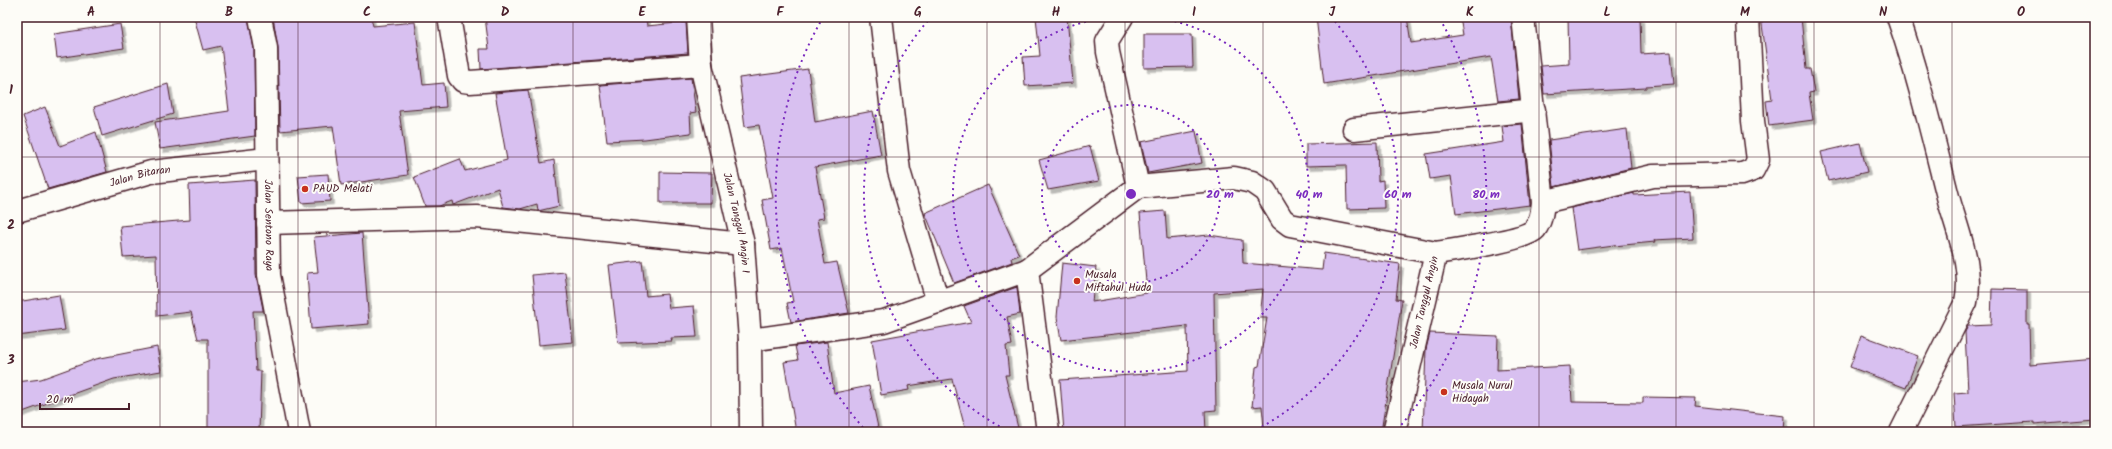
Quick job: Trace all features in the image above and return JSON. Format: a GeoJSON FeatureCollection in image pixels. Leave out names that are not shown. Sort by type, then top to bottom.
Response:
{"type":"FeatureCollection","features":[{"type":"Feature","properties":{"kind":"street","name":"Jalan Sentono Raya"},"geometry":{"type":"LineString","coordinates":[[260,17],[266,48],[269,275],[299,432]]}},
{"type":"Feature","properties":{"kind":"street"},"geometry":{"type":"LineString","coordinates":[[449,17],[459,76],[463,81],[470,82],[701,65]]}},
{"type":"Feature","properties":{"kind":"street","name":"Jalan Tanggul Angin I"},"geometry":{"type":"LineString","coordinates":[[698,17],[701,65],[743,244],[750,340],[750,432]]}},
{"type":"Feature","properties":{"kind":"street"},"geometry":{"type":"LineString","coordinates":[[881,17],[898,171],[938,302]]}},
{"type":"Feature","properties":{"kind":"street"},"geometry":{"type":"LineString","coordinates":[[1122,17],[1107,41],[1108,52],[1138,187]]}},
{"type":"Feature","properties":{"kind":"street","name":"Jalan Tanggul Angin"},"geometry":{"type":"LineString","coordinates":[[1394,432],[1436,253],[1521,237],[1534,230],[1541,218],[1543,202],[1523,17]]}},
{"type":"Feature","properties":{"kind":"street"},"geometry":{"type":"LineString","coordinates":[[1543,202],[1653,176],[1742,174],[1752,170],[1758,160],[1753,121],[1748,17]]}},
{"type":"Feature","properties":{"kind":"street"},"geometry":{"type":"LineString","coordinates":[[1898,17],[1914,63],[1955,223],[1969,271],[1969,289],[1966,302],[1900,432]]}},
{"type":"Feature","properties":{"kind":"street"},"geometry":{"type":"LineString","coordinates":[[1354,129],[1534,110]]}},
{"type":"Feature","properties":{"kind":"street","name":"Jalan Bitaran"},"geometry":{"type":"LineString","coordinates":[[17,211],[151,172],[267,159]]}},
{"type":"Feature","properties":{"kind":"street"},"geometry":{"type":"LineString","coordinates":[[750,340],[884,320],[1027,270],[1138,187],[1234,178],[1252,182],[1265,191],[1282,219],[1290,226],[1436,253]]}},
{"type":"Feature","properties":{"kind":"street"},"geometry":{"type":"LineString","coordinates":[[268,223],[476,217],[743,244]]}},
{"type":"Feature","properties":{"kind":"street"},"geometry":{"type":"LineString","coordinates":[[1027,270],[1048,432]]}},
{"type":"Feature","properties":{"kind":"building"},"geometry":{"type":"Polygon","coordinates":[[[194,17],[248,17],[254,49],[255,136],[160,149],[155,122],[229,111],[221,46],[203,50],[194,17]]]}},
{"type":"Feature","properties":{"kind":"building"},"geometry":{"type":"Polygon","coordinates":[[[273,17],[371,17],[373,26],[415,22],[423,85],[444,83],[446,107],[399,111],[408,175],[341,185],[333,126],[280,131],[278,48],[273,17]]]}},
{"type":"Feature","properties":{"kind":"building"},"geometry":{"type":"Polygon","coordinates":[[[485,17],[646,17],[647,26],[686,22],[688,53],[481,69],[480,49],[489,49],[485,17]]]}},
{"type":"Feature","properties":{"kind":"building"},"geometry":{"type":"Polygon","coordinates":[[[1036,17],[1067,17],[1073,83],[1025,86],[1023,57],[1040,56],[1036,17]]]}},
{"type":"Feature","properties":{"kind":"building"},"geometry":{"type":"Polygon","coordinates":[[[1316,17],[1407,17],[1411,43],[1463,35],[1460,17],[1511,17],[1519,99],[1498,101],[1491,57],[1324,84],[1316,17]]]}},
{"type":"Feature","properties":{"kind":"building"},"geometry":{"type":"Polygon","coordinates":[[[1568,17],[1640,17],[1641,54],[1671,52],[1674,84],[1646,86],[1646,88],[1544,94],[1541,66],[1569,64],[1568,17]]]}},
{"type":"Feature","properties":{"kind":"building"},"geometry":{"type":"Polygon","coordinates":[[[1761,17],[1801,17],[1806,69],[1810,69],[1814,92],[1809,93],[1813,120],[1769,126],[1766,101],[1772,100],[1761,17]]]}},
{"type":"Feature","properties":{"kind":"building"},"geometry":{"type":"Polygon","coordinates":[[[120,24],[124,48],[57,58],[54,34],[120,24]]]}},
{"type":"Feature","properties":{"kind":"building"},"geometry":{"type":"Polygon","coordinates":[[[1144,34],[1192,34],[1193,67],[1144,68],[1144,34]]]}},
{"type":"Feature","properties":{"kind":"building"},"geometry":{"type":"Polygon","coordinates":[[[808,69],[815,122],[873,111],[881,155],[815,167],[824,218],[817,219],[825,264],[837,262],[849,313],[791,322],[787,303],[793,302],[782,248],[771,250],[762,200],[773,198],[759,125],[745,127],[739,78],[808,69]]]}},
{"type":"Feature","properties":{"kind":"building"},"geometry":{"type":"Polygon","coordinates":[[[691,78],[696,112],[690,113],[691,133],[645,139],[607,141],[600,85],[691,78]]]}},
{"type":"Feature","properties":{"kind":"building"},"geometry":{"type":"Polygon","coordinates":[[[168,84],[173,114],[102,136],[94,107],[168,84]]]}},
{"type":"Feature","properties":{"kind":"building"},"geometry":{"type":"Polygon","coordinates":[[[528,90],[541,163],[554,160],[559,206],[538,211],[537,204],[520,209],[503,207],[498,188],[453,205],[452,201],[439,206],[425,206],[414,177],[460,159],[465,171],[507,160],[495,93],[528,90]]]}},
{"type":"Feature","properties":{"kind":"building"},"geometry":{"type":"Polygon","coordinates":[[[45,107],[60,146],[96,132],[107,172],[48,189],[23,116],[45,107]]]}},
{"type":"Feature","properties":{"kind":"building"},"geometry":{"type":"Polygon","coordinates":[[[1522,124],[1530,205],[1456,214],[1451,176],[1430,179],[1426,154],[1504,142],[1502,126],[1522,124]]]}},
{"type":"Feature","properties":{"kind":"building"},"geometry":{"type":"Polygon","coordinates":[[[1627,129],[1631,168],[1554,187],[1549,140],[1627,129]]]}},
{"type":"Feature","properties":{"kind":"building"},"geometry":{"type":"Polygon","coordinates":[[[1196,131],[1202,163],[1148,173],[1141,142],[1196,131]]]}},
{"type":"Feature","properties":{"kind":"building"},"geometry":{"type":"Polygon","coordinates":[[[1377,142],[1378,181],[1383,180],[1384,208],[1347,209],[1346,165],[1306,166],[1306,144],[1377,142]]]}},
{"type":"Feature","properties":{"kind":"building"},"geometry":{"type":"Polygon","coordinates":[[[1860,143],[1867,172],[1828,181],[1821,152],[1860,143]]]}},
{"type":"Feature","properties":{"kind":"building"},"geometry":{"type":"Polygon","coordinates":[[[1090,146],[1099,181],[1048,190],[1039,160],[1090,146]]]}},
{"type":"Feature","properties":{"kind":"building"},"geometry":{"type":"Polygon","coordinates":[[[660,172],[712,173],[711,203],[660,203],[660,172]]]}},
{"type":"Feature","properties":{"kind":"building","name":"PAUD Melati"},"geometry":{"type":"Polygon","coordinates":[[[328,174],[330,201],[301,203],[298,176],[328,174]]]}},
{"type":"Feature","properties":{"kind":"building"},"geometry":{"type":"Polygon","coordinates":[[[255,180],[256,275],[263,309],[263,311],[253,311],[256,371],[261,371],[259,431],[208,432],[208,339],[198,339],[191,312],[157,316],[156,255],[123,257],[120,226],[190,220],[189,185],[255,180]]]}},
{"type":"Feature","properties":{"kind":"building"},"geometry":{"type":"Polygon","coordinates":[[[988,185],[1019,255],[1011,258],[1012,262],[954,283],[925,213],[988,185]]]}},
{"type":"Feature","properties":{"kind":"building"},"geometry":{"type":"Polygon","coordinates":[[[1690,192],[1693,238],[1654,240],[1655,242],[1577,250],[1571,208],[1634,193],[1634,195],[1690,192]]]}},
{"type":"Feature","properties":{"kind":"building"},"geometry":{"type":"Polygon","coordinates":[[[1165,211],[1167,239],[1209,235],[1242,240],[1243,263],[1322,270],[1324,253],[1400,264],[1396,299],[1402,300],[1381,432],[1281,432],[1264,429],[1262,406],[1252,407],[1256,367],[1259,366],[1267,318],[1260,318],[1263,289],[1214,293],[1216,410],[1205,411],[1206,432],[1064,432],[1060,380],[1188,371],[1187,326],[1061,340],[1057,317],[1062,263],[1096,267],[1092,302],[1147,293],[1140,213],[1165,211]]]}},
{"type":"Feature","properties":{"kind":"building"},"geometry":{"type":"Polygon","coordinates":[[[362,233],[369,324],[311,329],[307,273],[318,272],[314,237],[362,233]]]}},
{"type":"Feature","properties":{"kind":"building"},"geometry":{"type":"Polygon","coordinates":[[[642,261],[646,296],[667,294],[669,308],[694,306],[697,337],[671,338],[672,341],[618,343],[609,265],[642,261]]]}},
{"type":"Feature","properties":{"kind":"building"},"geometry":{"type":"Polygon","coordinates":[[[565,272],[573,342],[539,345],[532,275],[565,272]]]}},
{"type":"Feature","properties":{"kind":"building"},"geometry":{"type":"Polygon","coordinates":[[[1017,287],[1020,314],[1007,317],[1012,345],[1006,346],[1009,375],[1005,375],[1019,432],[966,432],[952,379],[908,386],[909,390],[881,395],[872,340],[971,322],[964,306],[1017,287]]]}},
{"type":"Feature","properties":{"kind":"building"},"geometry":{"type":"Polygon","coordinates":[[[1992,289],[2027,290],[2027,324],[2029,324],[2030,365],[2095,359],[2095,419],[2034,424],[2034,422],[1956,427],[1954,393],[1968,392],[1965,332],[1968,326],[1991,325],[1992,289]]]}},
{"type":"Feature","properties":{"kind":"building"},"geometry":{"type":"Polygon","coordinates":[[[59,295],[65,330],[17,336],[17,302],[59,295]]]}},
{"type":"Feature","properties":{"kind":"building"},"geometry":{"type":"Polygon","coordinates":[[[1430,333],[1498,336],[1497,370],[1570,366],[1572,402],[1643,403],[1643,397],[1696,398],[1695,406],[1785,416],[1784,432],[1423,432],[1426,349],[1430,333]]]}},
{"type":"Feature","properties":{"kind":"building"},"geometry":{"type":"Polygon","coordinates":[[[1861,335],[1918,356],[1906,388],[1850,367],[1861,335]]]}},
{"type":"Feature","properties":{"kind":"building"},"geometry":{"type":"Polygon","coordinates":[[[827,342],[834,393],[869,386],[879,432],[796,432],[784,362],[798,360],[795,346],[827,342]]]}},
{"type":"Feature","properties":{"kind":"building"},"geometry":{"type":"Polygon","coordinates":[[[157,347],[161,371],[114,379],[17,414],[17,382],[41,379],[96,359],[157,347]]]}},
{"type":"Feature","properties":{"kind":"place","name":"PAUD Melati"},"geometry":{"type":"Point","coordinates":[305,189]}},
{"type":"Feature","properties":{"kind":"place","name":"Musala Miftahul Huda"},"geometry":{"type":"Point","coordinates":[1077,281]}},
{"type":"Feature","properties":{"kind":"place","name":"Musala Nurul Hidayah"},"geometry":{"type":"Point","coordinates":[1444,392]}}]}
